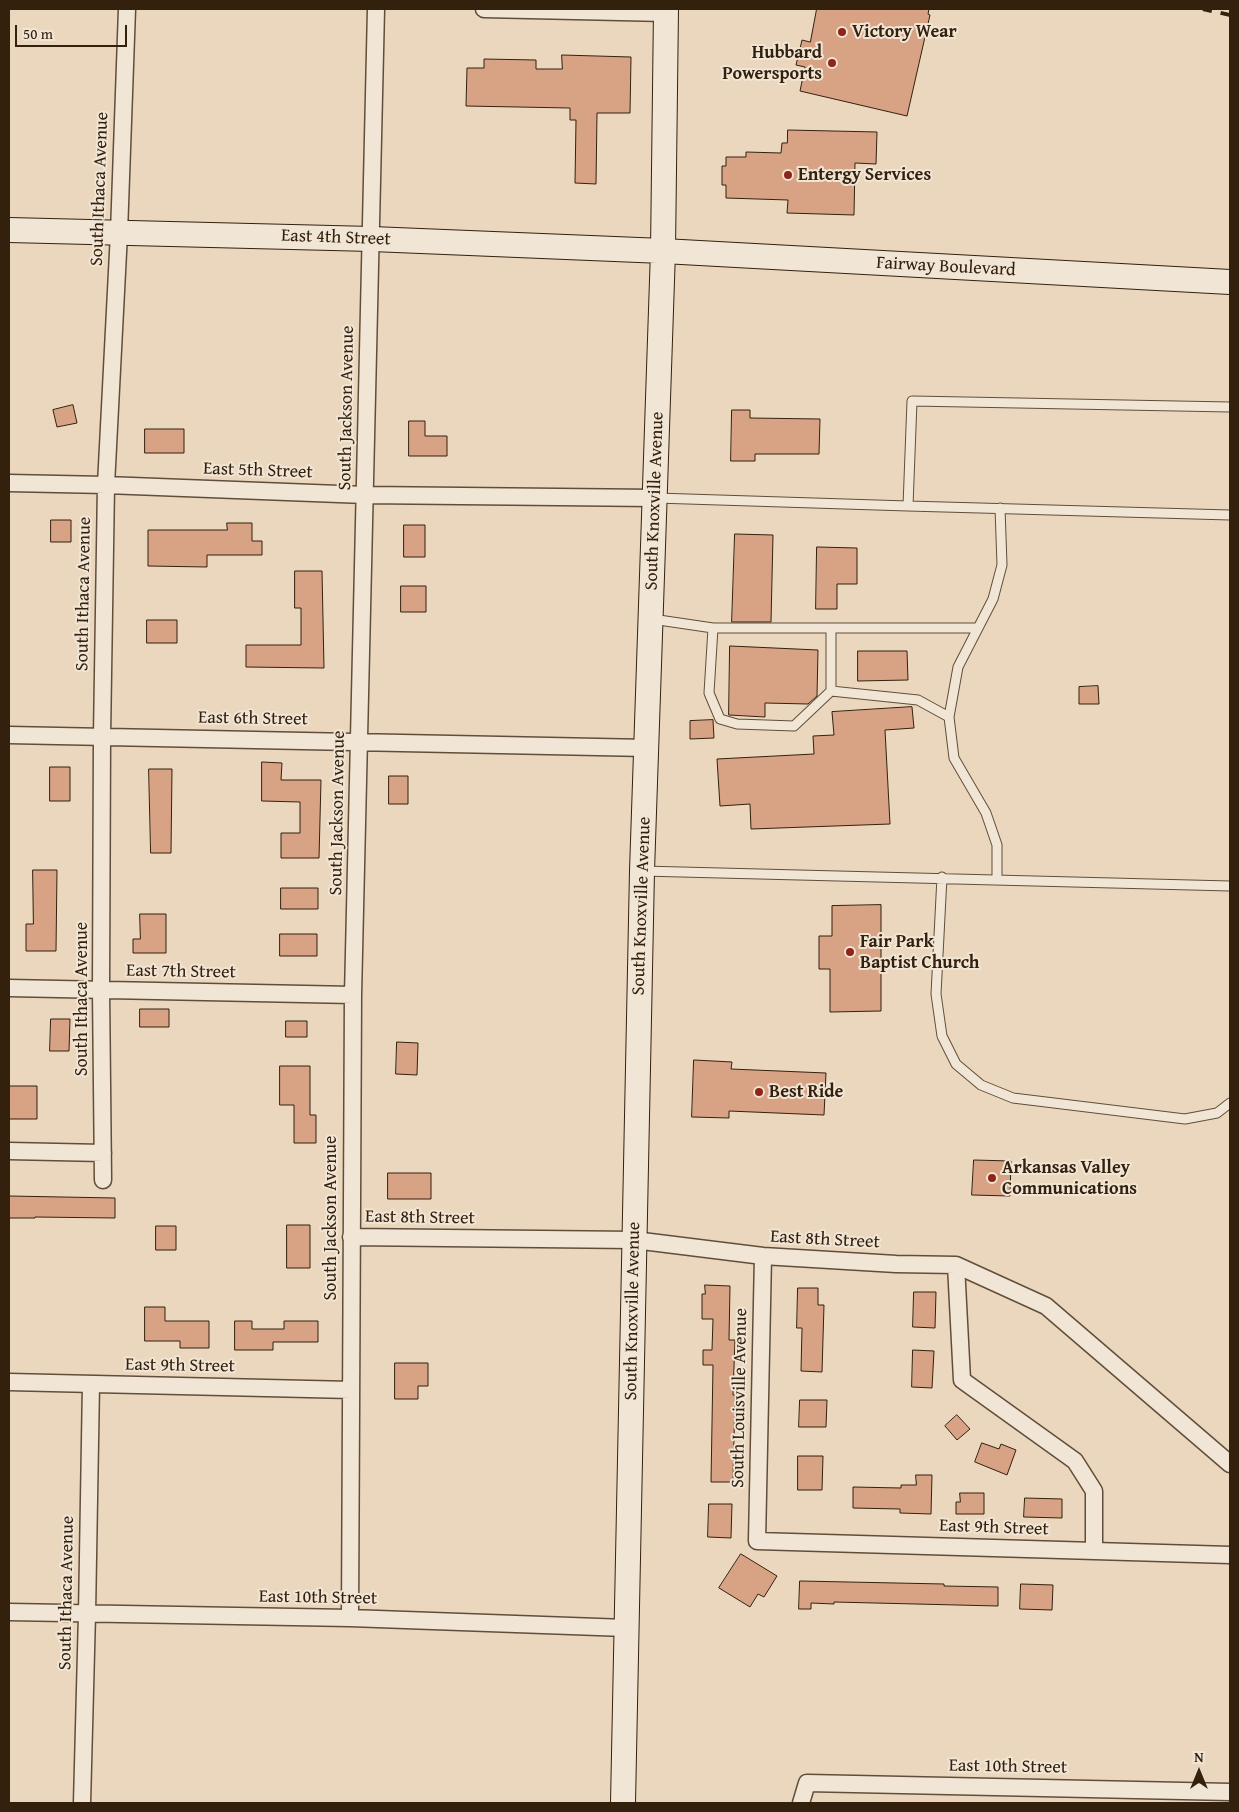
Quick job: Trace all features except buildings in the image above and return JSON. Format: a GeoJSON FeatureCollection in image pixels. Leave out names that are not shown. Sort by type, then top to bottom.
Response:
{"type":"FeatureCollection","features":[{"type":"Feature","properties":{"kind":"main road","name":"South Knoxville Avenue"},"geometry":{"type":"LineString","coordinates":[[623,1803],[642,870],[663,251],[666,11]]}},
{"type":"Feature","properties":{"kind":"main road","name":"East 4th Street"},"geometry":{"type":"LineString","coordinates":[[9,230],[372,239],[663,251]]}},
{"type":"Feature","properties":{"kind":"main road","name":"Fairway Boulevard"},"geometry":{"type":"LineString","coordinates":[[663,251],[1230,282]]}},
{"type":"Feature","properties":{"kind":"street","name":"South Ithaca Avenue"},"geometry":{"type":"LineString","coordinates":[[103,1180],[101,990],[102,736],[106,485],[119,233],[127,9]]}},
{"type":"Feature","properties":{"kind":"street","name":"South Jackson Avenue"},"geometry":{"type":"LineString","coordinates":[[350,1618],[353,995],[376,9]]}},
{"type":"Feature","properties":{"kind":"street"},"geometry":{"type":"LineString","coordinates":[[484,9],[666,11]]}},
{"type":"Feature","properties":{"kind":"street","name":"East 5th Street"},"geometry":{"type":"LineString","coordinates":[[9,482],[365,495],[655,498]]}},
{"type":"Feature","properties":{"kind":"street","name":"East 6th Street"},"geometry":{"type":"LineString","coordinates":[[9,735],[647,748]]}},
{"type":"Feature","properties":{"kind":"street","name":"East 7th Street"},"geometry":{"type":"LineString","coordinates":[[9,988],[353,995]]}},
{"type":"Feature","properties":{"kind":"street"},"geometry":{"type":"LineString","coordinates":[[9,1151],[103,1153]]}},
{"type":"Feature","properties":{"kind":"street","name":"East 8th Street"},"geometry":{"type":"LineString","coordinates":[[351,1237],[634,1240],[763,1256],[896,1264],[956,1265],[1046,1306],[1230,1464]]}},
{"type":"Feature","properties":{"kind":"street","name":"South Louisville Avenue"},"geometry":{"type":"LineString","coordinates":[[757,1541],[763,1256]]}},
{"type":"Feature","properties":{"kind":"street"},"geometry":{"type":"LineString","coordinates":[[956,1265],[962,1380],[1075,1461],[1094,1490],[1094,1550]]}},
{"type":"Feature","properties":{"kind":"street","name":"East 9th Street"},"geometry":{"type":"LineString","coordinates":[[9,1382],[351,1390]]}},
{"type":"Feature","properties":{"kind":"street","name":"South Ithaca Avenue"},"geometry":{"type":"LineString","coordinates":[[82,1803],[91,1384]]}},
{"type":"Feature","properties":{"kind":"street","name":"East 9th Street"},"geometry":{"type":"LineString","coordinates":[[757,1541],[1230,1555]]}},
{"type":"Feature","properties":{"kind":"street","name":"East 10th Street"},"geometry":{"type":"LineString","coordinates":[[9,1612],[350,1618],[626,1628]]}},
{"type":"Feature","properties":{"kind":"street","name":"East 10th Street"},"geometry":{"type":"LineString","coordinates":[[801,1803],[807,1782],[1230,1792]]}},
{"type":"Feature","properties":{"kind":"lane"},"geometry":{"type":"LineString","coordinates":[[908,506],[912,401],[1230,407]]}},
{"type":"Feature","properties":{"kind":"lane"},"geometry":{"type":"LineString","coordinates":[[655,498],[1230,515]]}},
{"type":"Feature","properties":{"kind":"lane"},"geometry":{"type":"LineString","coordinates":[[997,880],[997,845],[986,813],[954,758],[949,717],[958,667],[993,599],[1002,565],[1000,508]]}},
{"type":"Feature","properties":{"kind":"lane"},"geometry":{"type":"LineString","coordinates":[[651,619],[713,628],[978,628]]}},
{"type":"Feature","properties":{"kind":"lane"},"geometry":{"type":"LineString","coordinates":[[713,628],[708,693],[720,719],[737,724],[794,726],[831,691],[831,628]]}},
{"type":"Feature","properties":{"kind":"lane"},"geometry":{"type":"LineString","coordinates":[[831,691],[918,700],[949,717]]}},
{"type":"Feature","properties":{"kind":"lane"},"geometry":{"type":"LineString","coordinates":[[642,870],[1230,886]]}},
{"type":"Feature","properties":{"kind":"lane"},"geometry":{"type":"LineString","coordinates":[[942,877],[936,994],[942,1036],[956,1064],[981,1086],[1013,1098],[1185,1119],[1217,1113],[1230,1103]]}},
{"type":"Feature","properties":{"kind":"railway"},"geometry":{"type":"LineString","coordinates":[[1203,9],[1230,15]]}},
{"type":"Feature","properties":{"kind":"place","name":"Victory Wear"},"geometry":{"type":"Point","coordinates":[842,32]}},
{"type":"Feature","properties":{"kind":"place","name":"Hubbard Powersports"},"geometry":{"type":"Point","coordinates":[832,63]}},
{"type":"Feature","properties":{"kind":"place","name":"Entergy Services"},"geometry":{"type":"Point","coordinates":[788,175]}},
{"type":"Feature","properties":{"kind":"place","name":"Fair Park Baptist Church"},"geometry":{"type":"Point","coordinates":[850,952]}},
{"type":"Feature","properties":{"kind":"place","name":"Best Ride"},"geometry":{"type":"Point","coordinates":[759,1092]}},
{"type":"Feature","properties":{"kind":"place","name":"Arkansas Valley Communications"},"geometry":{"type":"Point","coordinates":[992,1178]}}]}
